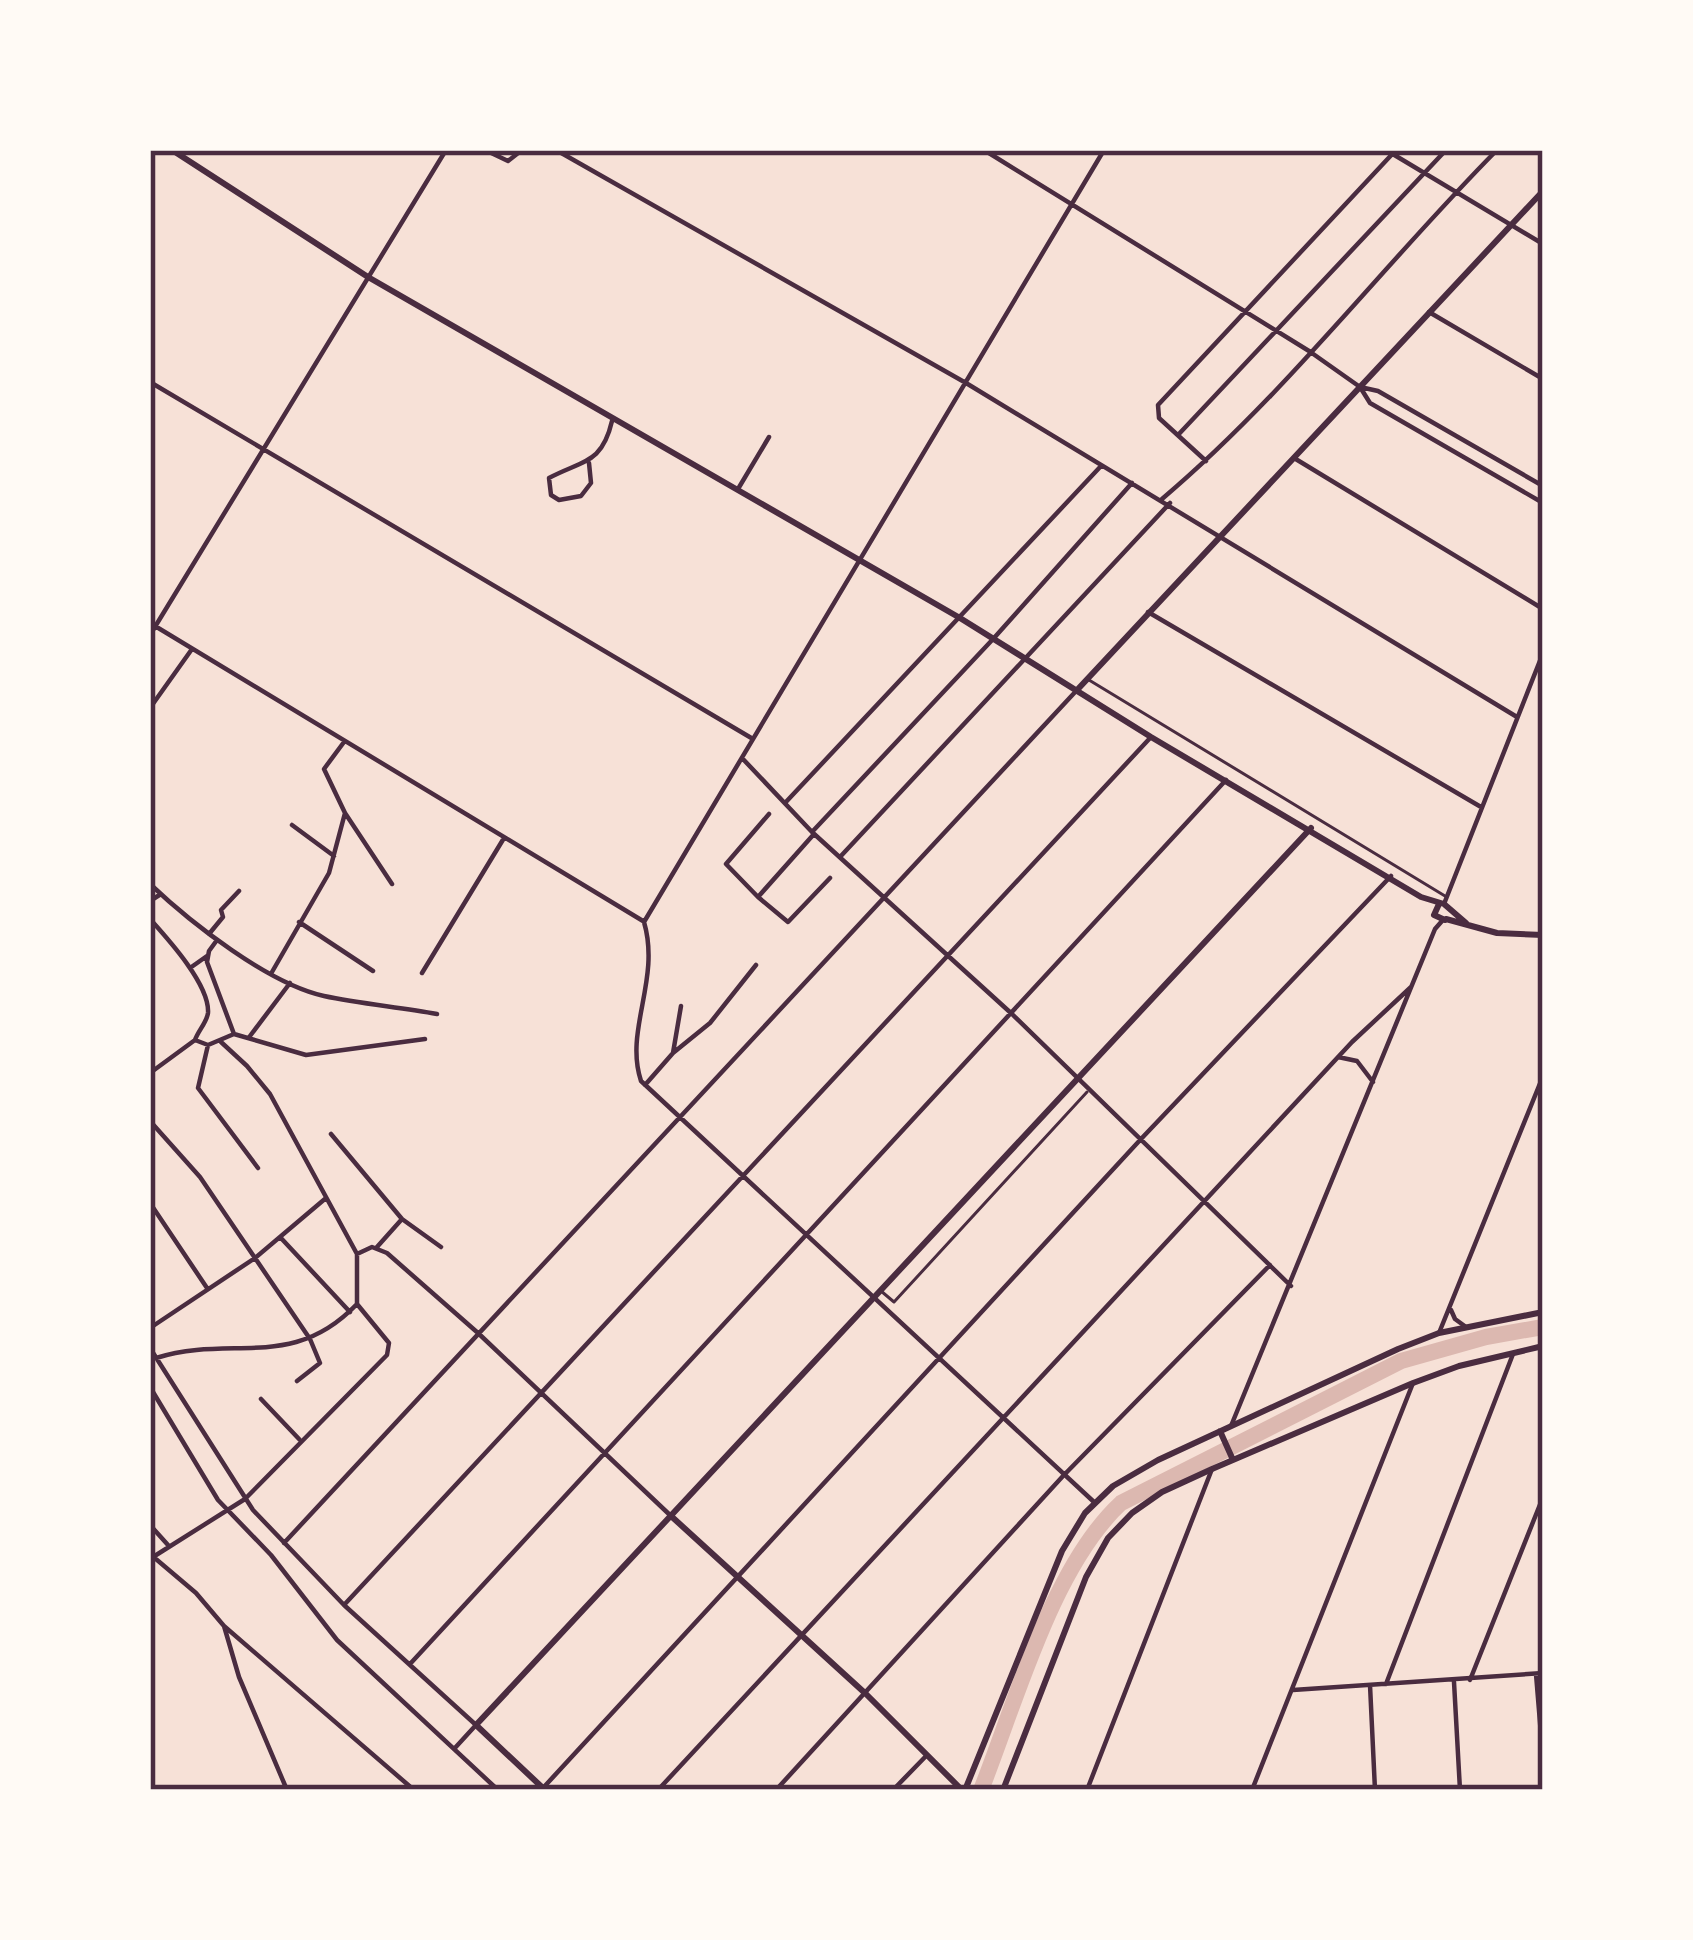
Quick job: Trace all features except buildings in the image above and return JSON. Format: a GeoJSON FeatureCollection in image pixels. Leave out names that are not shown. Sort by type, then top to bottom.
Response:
{"type":"FeatureCollection","features":[{"type":"Feature","properties":{"kind":"street"},"geometry":{"type":"LineString","coordinates":[[172,150],[368,277],[994,638],[1442,911],[1497,934],[1543,934]]}},
{"type":"Feature","properties":{"kind":"street"},"geometry":{"type":"LineString","coordinates":[[150,635],[446,150]]}},
{"type":"Feature","properties":{"kind":"street"},"geometry":{"type":"LineString","coordinates":[[485,150],[508,161],[522,150]]}},
{"type":"Feature","properties":{"kind":"street"},"geometry":{"type":"LineString","coordinates":[[556,150],[1170,503],[1517,717]]}},
{"type":"Feature","properties":{"kind":"street"},"geometry":{"type":"LineString","coordinates":[[985,150],[1360,387],[1378,391],[1478,445],[1543,486]]}},
{"type":"Feature","properties":{"kind":"street"},"geometry":{"type":"LineString","coordinates":[[1095,1502],[678,1118],[644,1084],[635,1054],[652,962],[644,922],[1104,150]]}},
{"type":"Feature","properties":{"kind":"street"},"geometry":{"type":"LineString","coordinates":[[1178,435],[1446,150]]}},
{"type":"Feature","properties":{"kind":"street"},"geometry":{"type":"LineString","coordinates":[[1162,499],[1206,461],[1497,150]]}},
{"type":"Feature","properties":{"kind":"street"},"geometry":{"type":"LineString","coordinates":[[1206,461],[1159,418],[1158,405],[1392,151],[1543,244]]}},
{"type":"Feature","properties":{"kind":"street"},"geometry":{"type":"LineString","coordinates":[[284,1543],[1543,191]]}},
{"type":"Feature","properties":{"kind":"street"},"geometry":{"type":"LineString","coordinates":[[1429,312],[1543,379]]}},
{"type":"Feature","properties":{"kind":"street"},"geometry":{"type":"LineString","coordinates":[[150,382],[753,739]]}},
{"type":"Feature","properties":{"kind":"street"},"geometry":{"type":"LineString","coordinates":[[1360,387],[1370,403],[1543,503]]}},
{"type":"Feature","properties":{"kind":"street"},"geometry":{"type":"LineString","coordinates":[[589,463],[575,464],[549,478],[551,495],[559,500],[580,496],[591,483],[589,463],[608,439],[612,421]]}},
{"type":"Feature","properties":{"kind":"street"},"geometry":{"type":"LineString","coordinates":[[738,489],[769,437]]}},
{"type":"Feature","properties":{"kind":"street"},"geometry":{"type":"LineString","coordinates":[[1469,459],[1478,445]]}},
{"type":"Feature","properties":{"kind":"street"},"geometry":{"type":"LineString","coordinates":[[1294,458],[1543,609]]}},
{"type":"Feature","properties":{"kind":"street"},"geometry":{"type":"LineString","coordinates":[[784,804],[1101,466]]}},
{"type":"Feature","properties":{"kind":"street"},"geometry":{"type":"LineString","coordinates":[[758,897],[1132,483]]}},
{"type":"Feature","properties":{"kind":"street"},"geometry":{"type":"LineString","coordinates":[[840,857],[1170,503]]}},
{"type":"Feature","properties":{"kind":"street"},"geometry":{"type":"LineString","coordinates":[[1148,613],[1481,808]]}},
{"type":"Feature","properties":{"kind":"street"},"geometry":{"type":"LineString","coordinates":[[153,624],[644,922]]}},
{"type":"Feature","properties":{"kind":"street"},"geometry":{"type":"LineString","coordinates":[[150,708],[192,648]]}},
{"type":"Feature","properties":{"kind":"street"},"geometry":{"type":"LineString","coordinates":[[1231,1426],[1543,652]]}},
{"type":"Feature","properties":{"kind":"street"},"geometry":{"type":"LineString","coordinates":[[344,1605],[1150,737]]}},
{"type":"Feature","properties":{"kind":"street"},"geometry":{"type":"LineString","coordinates":[[345,742],[324,769],[345,813],[392,884]]}},
{"type":"Feature","properties":{"kind":"street"},"geometry":{"type":"LineString","coordinates":[[742,758],[813,833],[1012,1014],[1291,1286]]}},
{"type":"Feature","properties":{"kind":"street"},"geometry":{"type":"LineString","coordinates":[[410,1664],[1226,780]]}},
{"type":"Feature","properties":{"kind":"street"},"geometry":{"type":"LineString","coordinates":[[272,972],[334,856],[345,813]]}},
{"type":"Feature","properties":{"kind":"street"},"geometry":{"type":"LineString","coordinates":[[769,814],[726,864],[788,922],[830,878]]}},
{"type":"Feature","properties":{"kind":"street"},"geometry":{"type":"LineString","coordinates":[[292,825],[334,856]]}},
{"type":"Feature","properties":{"kind":"street"},"geometry":{"type":"LineString","coordinates":[[454,1749],[1311,828]]}},
{"type":"Feature","properties":{"kind":"street"},"geometry":{"type":"LineString","coordinates":[[422,974],[504,838]]}},
{"type":"Feature","properties":{"kind":"street"},"geometry":{"type":"LineString","coordinates":[[150,1348],[244,1499],[344,1605],[544,1789],[1142,1139],[1391,876]]}},
{"type":"Feature","properties":{"kind":"street"},"geometry":{"type":"LineString","coordinates":[[150,884],[209,934],[290,983],[321,995],[437,1014]]}},
{"type":"Feature","properties":{"kind":"street"},"geometry":{"type":"LineString","coordinates":[[209,934],[238,891]]}},
{"type":"Feature","properties":{"kind":"street"},"geometry":{"type":"LineString","coordinates":[[150,901],[160,894]]}},
{"type":"Feature","properties":{"kind":"street"},"geometry":{"type":"LineString","coordinates":[[150,919],[190,968],[208,1014],[195,1040],[150,1072]]}},
{"type":"Feature","properties":{"kind":"street"},"geometry":{"type":"LineString","coordinates":[[298,922],[373,971]]}},
{"type":"Feature","properties":{"kind":"street"},"geometry":{"type":"LineString","coordinates":[[190,968],[218,940]]}},
{"type":"Feature","properties":{"kind":"street"},"geometry":{"type":"LineString","coordinates":[[207,956],[234,1034]]}},
{"type":"Feature","properties":{"kind":"street"},"geometry":{"type":"LineString","coordinates":[[644,1084],[710,1023],[756,965]]}},
{"type":"Feature","properties":{"kind":"street"},"geometry":{"type":"LineString","coordinates":[[248,1038],[290,983]]}},
{"type":"Feature","properties":{"kind":"street"},"geometry":{"type":"LineString","coordinates":[[658,1790],[1338,1057],[1411,987]]}},
{"type":"Feature","properties":{"kind":"street"},"geometry":{"type":"LineString","coordinates":[[673,1053],[682,1006]]}},
{"type":"Feature","properties":{"kind":"street"},"geometry":{"type":"LineString","coordinates":[[195,1040],[208,1045],[234,1034],[306,1055],[425,1040]]}},
{"type":"Feature","properties":{"kind":"street"},"geometry":{"type":"LineString","coordinates":[[221,1042],[269,1094],[357,1254],[357,1304],[390,1350],[244,1499],[152,1556],[196,1593],[224,1627],[414,1790]]}},
{"type":"Feature","properties":{"kind":"street"},"geometry":{"type":"LineString","coordinates":[[208,1045],[198,1088],[258,1168]]}},
{"type":"Feature","properties":{"kind":"street"},"geometry":{"type":"LineString","coordinates":[[1338,1057],[1357,1060],[1373,1082]]}},
{"type":"Feature","properties":{"kind":"street"},"geometry":{"type":"LineString","coordinates":[[1439,1333],[1543,1076]]}},
{"type":"Feature","properties":{"kind":"street"},"geometry":{"type":"LineString","coordinates":[[150,1120],[192,1166],[310,1339],[320,1363],[297,1381]]}},
{"type":"Feature","properties":{"kind":"street"},"geometry":{"type":"LineString","coordinates":[[331,1134],[402,1219],[441,1247]]}},
{"type":"Feature","properties":{"kind":"street"},"geometry":{"type":"LineString","coordinates":[[150,1328],[255,1258],[326,1198]]}},
{"type":"Feature","properties":{"kind":"street"},"geometry":{"type":"LineString","coordinates":[[150,1203],[207,1288]]}},
{"type":"Feature","properties":{"kind":"street"},"geometry":{"type":"LineString","coordinates":[[357,1254],[377,1246],[402,1219]]}},
{"type":"Feature","properties":{"kind":"street"},"geometry":{"type":"LineString","coordinates":[[280,1237],[350,1312]]}},
{"type":"Feature","properties":{"kind":"street"},"geometry":{"type":"LineString","coordinates":[[377,1246],[478,1333],[963,1790],[1062,1551],[1095,1502],[1125,1477],[1378,1357],[1439,1333],[1543,1312]]}},
{"type":"Feature","properties":{"kind":"street"},"geometry":{"type":"LineString","coordinates":[[776,1790],[1063,1476],[1270,1265]]}},
{"type":"Feature","properties":{"kind":"street"},"geometry":{"type":"LineString","coordinates":[[156,1358],[186,1349],[260,1350],[310,1339],[323,1334],[357,1304]]}},
{"type":"Feature","properties":{"kind":"street"},"geometry":{"type":"LineString","coordinates":[[1450,1307],[1466,1328]]}},
{"type":"Feature","properties":{"kind":"street"},"geometry":{"type":"LineString","coordinates":[[1003,1790],[1100,1549],[1153,1498],[1232,1456],[1459,1366],[1543,1346]]}},
{"type":"Feature","properties":{"kind":"street"},"geometry":{"type":"LineString","coordinates":[[1386,1684],[1514,1353]]}},
{"type":"Feature","properties":{"kind":"street"},"geometry":{"type":"LineString","coordinates":[[1252,1790],[1413,1384]]}},
{"type":"Feature","properties":{"kind":"street"},"geometry":{"type":"LineString","coordinates":[[150,1387],[225,1508],[272,1555],[337,1640],[498,1790]]}},
{"type":"Feature","properties":{"kind":"street"},"geometry":{"type":"LineString","coordinates":[[261,1399],[299,1439]]}},
{"type":"Feature","properties":{"kind":"street"},"geometry":{"type":"LineString","coordinates":[[1221,1434],[1232,1456]]}},
{"type":"Feature","properties":{"kind":"street"},"geometry":{"type":"LineString","coordinates":[[1087,1790],[1212,1469]]}},
{"type":"Feature","properties":{"kind":"street"},"geometry":{"type":"LineString","coordinates":[[1470,1680],[1543,1497]]}},
{"type":"Feature","properties":{"kind":"street"},"geometry":{"type":"LineString","coordinates":[[150,1525],[168,1545]]}},
{"type":"Feature","properties":{"kind":"street"},"geometry":{"type":"LineString","coordinates":[[224,1627],[239,1676],[287,1790]]}},
{"type":"Feature","properties":{"kind":"street"},"geometry":{"type":"LineString","coordinates":[[1293,1690],[1539,1673],[1543,1759]]}},
{"type":"Feature","properties":{"kind":"street"},"geometry":{"type":"LineString","coordinates":[[1454,1681],[1460,1790]]}},
{"type":"Feature","properties":{"kind":"street"},"geometry":{"type":"LineString","coordinates":[[1370,1685],[1375,1790]]}},
{"type":"Feature","properties":{"kind":"street"},"geometry":{"type":"LineString","coordinates":[[893,1790],[928,1753]]}},
{"type":"Feature","properties":{"kind":"lane"},"geometry":{"type":"LineString","coordinates":[[1088,679],[1442,911]]}},
{"type":"Feature","properties":{"kind":"lane"},"geometry":{"type":"LineString","coordinates":[[886,1310],[1089,1090]]}},
{"type":"Feature","properties":{"kind":"lane"},"geometry":{"type":"LineString","coordinates":[[880,1290],[894,1302]]}},
{"type":"Feature","properties":{"kind":"waterway"},"geometry":{"type":"LineString","coordinates":[[981,1790],[1056,1599],[1075,1562],[1121,1503],[1401,1361],[1543,1327]]}}]}
